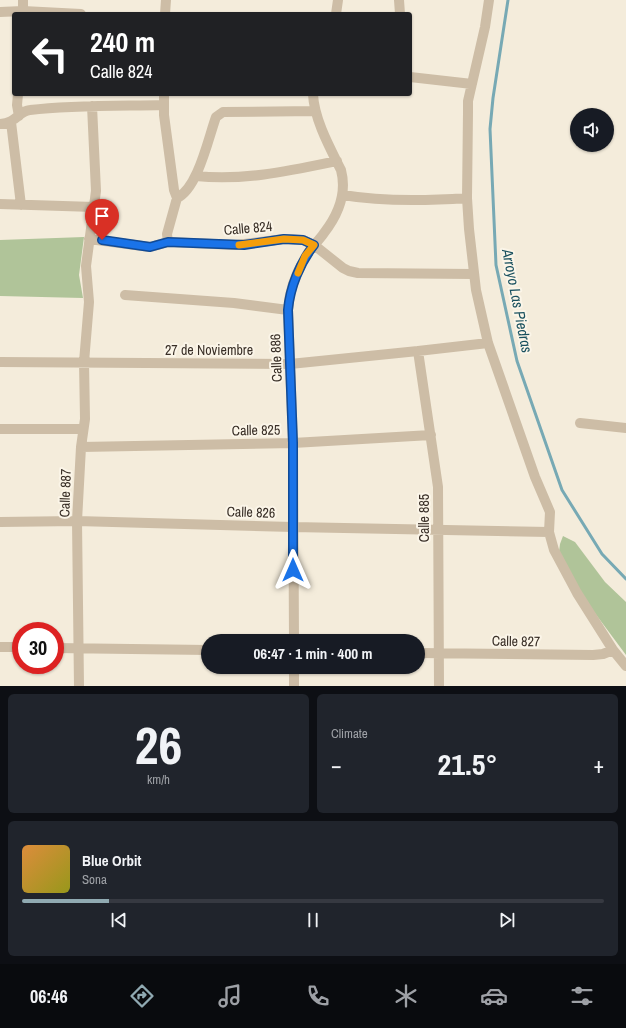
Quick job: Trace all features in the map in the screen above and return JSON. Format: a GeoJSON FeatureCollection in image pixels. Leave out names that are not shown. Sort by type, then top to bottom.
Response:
{"type":"FeatureCollection","features":[{"type":"Feature","properties":{"kind":"street"},"geometry":{"type":"LineString","coordinates":[[23,0],[23,12]]}},
{"type":"Feature","properties":{"kind":"street"},"geometry":{"type":"LineString","coordinates":[[165,12],[166,0]]}},
{"type":"Feature","properties":{"kind":"street"},"geometry":{"type":"LineString","coordinates":[[336,12],[338,0]]}},
{"type":"Feature","properties":{"kind":"street"},"geometry":{"type":"LineString","coordinates":[[400,0],[400,12]]}},
{"type":"Feature","properties":{"kind":"street"},"geometry":{"type":"LineString","coordinates":[[489,0],[485,27],[472,84],[468,112],[467,198],[473,274],[479,307],[488,342],[535,477],[550,512],[549,532],[559,560],[577,593],[613,650],[626,666]]}},
{"type":"Feature","properties":{"kind":"street"},"geometry":{"type":"LineString","coordinates":[[0,12],[12,13]]}},
{"type":"Feature","properties":{"kind":"street"},"geometry":{"type":"LineString","coordinates":[[412,77],[472,84]]}},
{"type":"Feature","properties":{"kind":"street"},"geometry":{"type":"LineString","coordinates":[[18,96],[15,119],[21,205]]}},
{"type":"Feature","properties":{"kind":"street"},"geometry":{"type":"LineString","coordinates":[[164,96],[163,105],[174,190],[177,198],[168,234],[168,242]]}},
{"type":"Feature","properties":{"kind":"street","name":"Calle 886"},"geometry":{"type":"LineString","coordinates":[[294,634],[293,443],[288,310],[289,300],[305,256],[332,221],[343,195],[343,175],[318,120],[313,96]]}},
{"type":"Feature","properties":{"kind":"street"},"geometry":{"type":"LineString","coordinates":[[0,124],[15,119],[28,110],[92,106],[163,105]]}},
{"type":"Feature","properties":{"kind":"street","name":"Calle 887"},"geometry":{"type":"LineString","coordinates":[[79,686],[80,648],[78,521],[81,447],[85,419],[84,362],[89,302],[86,266],[96,191],[92,106]]}},
{"type":"Feature","properties":{"kind":"street"},"geometry":{"type":"LineString","coordinates":[[177,198],[183,195],[196,176],[216,118],[222,112],[315,111]]}},
{"type":"Feature","properties":{"kind":"street"},"geometry":{"type":"LineString","coordinates":[[196,176],[232,178],[276,174],[337,161]]}},
{"type":"Feature","properties":{"kind":"street"},"geometry":{"type":"LineString","coordinates":[[343,195],[380,200],[467,198]]}},
{"type":"Feature","properties":{"kind":"street"},"geometry":{"type":"LineString","coordinates":[[0,204],[94,207]]}},
{"type":"Feature","properties":{"kind":"street","name":"Calle 824"},"geometry":{"type":"LineString","coordinates":[[89,239],[150,247],[168,242],[244,245],[284,239],[303,240],[314,245],[349,271],[473,274]]}},
{"type":"Feature","properties":{"kind":"street"},"geometry":{"type":"LineString","coordinates":[[125,295],[234,303],[288,310]]}},
{"type":"Feature","properties":{"kind":"street","name":"27 de Noviembre"},"geometry":{"type":"LineString","coordinates":[[0,362],[290,364],[418,352],[488,342]]}},
{"type":"Feature","properties":{"kind":"street","name":"Calle 885"},"geometry":{"type":"LineString","coordinates":[[418,352],[438,487],[439,686]]}},
{"type":"Feature","properties":{"kind":"street"},"geometry":{"type":"LineString","coordinates":[[580,423],[626,428]]}},
{"type":"Feature","properties":{"kind":"street"},"geometry":{"type":"LineString","coordinates":[[0,429],[83,429]]}},
{"type":"Feature","properties":{"kind":"street","name":"Calle 825"},"geometry":{"type":"LineString","coordinates":[[81,447],[293,443],[431,435]]}},
{"type":"Feature","properties":{"kind":"street","name":"Calle 826"},"geometry":{"type":"LineString","coordinates":[[0,522],[78,521],[549,532]]}},
{"type":"Feature","properties":{"kind":"street"},"geometry":{"type":"LineString","coordinates":[[0,647],[12,647]]}},
{"type":"Feature","properties":{"kind":"street"},"geometry":{"type":"LineString","coordinates":[[64,648],[201,650]]}},
{"type":"Feature","properties":{"kind":"street","name":"Calle 827"},"geometry":{"type":"LineString","coordinates":[[425,653],[594,655],[603,654],[613,650]]}},
{"type":"Feature","properties":{"kind":"street"},"geometry":{"type":"LineString","coordinates":[[294,674],[294,686]]}},
{"type":"Feature","properties":{"kind":"green space"},"geometry":{"type":"Polygon","coordinates":[[[84,237],[79,275],[83,298],[0,296],[0,240],[84,237]]]}},
{"type":"Feature","properties":{"kind":"green space"},"geometry":{"type":"Polygon","coordinates":[[[563,536],[575,542],[605,582],[626,602],[626,655],[577,589],[559,552],[563,536]]]}},
{"type":"Feature","properties":{"kind":"waterway","name":"Arroyo Las Piedras"},"geometry":{"type":"LineString","coordinates":[[508,0],[493,98],[490,129],[496,265],[517,361],[562,490],[602,554],[626,579]]}},
{"type":"Feature","properties":{"kind":"slow traffic"},"geometry":{"type":"LineString","coordinates":[[239,245],[284,239],[303,240],[314,245],[305,256],[298,273]]}},
{"type":"Feature","properties":{"kind":"route"},"geometry":{"type":"LineString","coordinates":[[102,240],[150,247],[168,242],[244,245],[284,239],[303,240],[314,245],[305,256],[297,276],[289,300],[288,310],[293,443],[293,570]]}}]}
